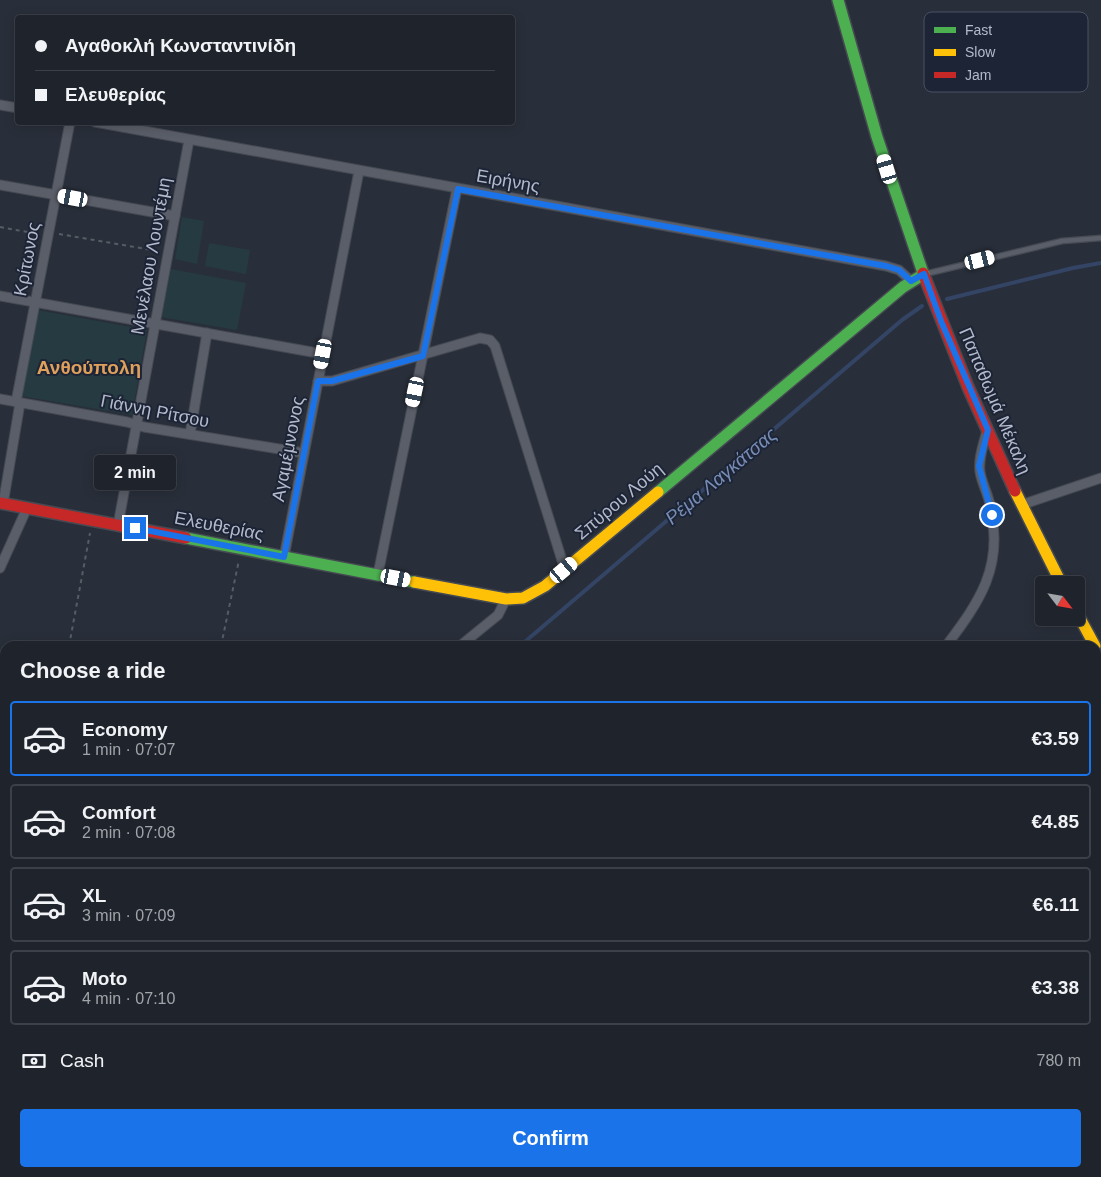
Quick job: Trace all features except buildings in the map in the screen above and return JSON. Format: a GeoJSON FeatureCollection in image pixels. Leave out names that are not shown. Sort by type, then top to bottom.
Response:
{"type":"FeatureCollection","features":[{"type":"Feature","properties":{"kind":"street","name":"Παπαθωμά Μέκαλη"},"geometry":{"type":"LineString","coordinates":[[838,0],[868,110],[924,274],[945,329],[1021,505],[1057,576]]}},
{"type":"Feature","properties":{"kind":"street"},"geometry":{"type":"LineString","coordinates":[[0,105],[15,108]]}},
{"type":"Feature","properties":{"kind":"street","name":"Κρίτωνος"},"geometry":{"type":"LineString","coordinates":[[2,504],[35,302],[69,125]]}},
{"type":"Feature","properties":{"kind":"street","name":"Ειρήνης"},"geometry":{"type":"LineString","coordinates":[[111,125],[886,266],[899,270],[911,281]]}},
{"type":"Feature","properties":{"kind":"street","name":"Μενέλαου Λουντέμη"},"geometry":{"type":"LineString","coordinates":[[118,525],[189,140]]}},
{"type":"Feature","properties":{"kind":"street","name":"Αγαμέμνονoς"},"geometry":{"type":"LineString","coordinates":[[284,557],[359,171]]}},
{"type":"Feature","properties":{"kind":"street"},"geometry":{"type":"LineString","coordinates":[[0,186],[175,216]]}},
{"type":"Feature","properties":{"kind":"street"},"geometry":{"type":"LineString","coordinates":[[378,574],[458,189]]}},
{"type":"Feature","properties":{"kind":"street","name":"Σπύρου Λούη"},"geometry":{"type":"LineString","coordinates":[[284,557],[506,599],[518,600],[531,596],[911,281],[924,274]]}},
{"type":"Feature","properties":{"kind":"street"},"geometry":{"type":"LineString","coordinates":[[0,296],[323,354]]}},
{"type":"Feature","properties":{"kind":"street"},"geometry":{"type":"LineString","coordinates":[[190,434],[207,333]]}},
{"type":"Feature","properties":{"kind":"street"},"geometry":{"type":"LineString","coordinates":[[318,381],[332,381],[480,338],[488,339],[494,344],[564,570]]}},
{"type":"Feature","properties":{"kind":"street","name":"Γιάννη Ρίτσου"},"geometry":{"type":"LineString","coordinates":[[0,399],[304,453]]}},
{"type":"Feature","properties":{"kind":"street"},"geometry":{"type":"LineString","coordinates":[[950,641],[979,601],[992,566],[994,550],[991,507],[979,466],[988,430]]}},
{"type":"Feature","properties":{"kind":"street"},"geometry":{"type":"LineString","coordinates":[[1021,505],[1101,478]]}},
{"type":"Feature","properties":{"kind":"street","name":"Ελευθερίας"},"geometry":{"type":"LineString","coordinates":[[2,504],[284,557]]}},
{"type":"Feature","properties":{"kind":"street"},"geometry":{"type":"LineString","coordinates":[[0,568],[27,508]]}},
{"type":"Feature","properties":{"kind":"street"},"geometry":{"type":"LineString","coordinates":[[466,641],[498,615],[506,599]]}},
{"type":"Feature","properties":{"kind":"street"},"geometry":{"type":"LineString","coordinates":[[1084,626],[1093,641]]}},
{"type":"Feature","properties":{"kind":"lane"},"geometry":{"type":"LineString","coordinates":[[924,274],[1062,241],[1101,238]]}},
{"type":"Feature","properties":{"kind":"path"},"geometry":{"type":"LineString","coordinates":[[0,227],[168,253]]}},
{"type":"Feature","properties":{"kind":"path"},"geometry":{"type":"LineString","coordinates":[[70,641],[92,520]]}},
{"type":"Feature","properties":{"kind":"path"},"geometry":{"type":"LineString","coordinates":[[222,641],[241,548]]}},
{"type":"Feature","properties":{"kind":"shaded area"},"geometry":{"type":"Polygon","coordinates":[[[182,217],[204,221],[197,264],[175,259],[182,217]]]}},
{"type":"Feature","properties":{"kind":"shaded area"},"geometry":{"type":"Polygon","coordinates":[[[209,243],[250,250],[246,274],[205,266],[209,243]]]}},
{"type":"Feature","properties":{"kind":"shaded area"},"geometry":{"type":"Polygon","coordinates":[[[171,269],[246,283],[237,330],[161,317],[171,269]]]}},
{"type":"Feature","properties":{"kind":"shaded area"},"geometry":{"type":"Polygon","coordinates":[[[37,310],[147,330],[132,415],[21,396],[37,310]]]}},
{"type":"Feature","properties":{"kind":"waterway","name":"Ρέμα Λαγκάτσας"},"geometry":{"type":"LineString","coordinates":[[947,299],[1073,268],[1101,263]]}},
{"type":"Feature","properties":{"kind":"waterway","name":"Ρέμα Λαγκάτσας"},"geometry":{"type":"LineString","coordinates":[[526,641],[902,320],[922,306]]}},
{"type":"Feature","properties":{"kind":"traffic: fast"},"geometry":{"type":"LineString","coordinates":[[838,0],[877,137],[923,273]]}},
{"type":"Feature","properties":{"kind":"traffic: fast"},"geometry":{"type":"LineString","coordinates":[[658,492],[903,287],[924,274]]}},
{"type":"Feature","properties":{"kind":"traffic: fast"},"geometry":{"type":"LineString","coordinates":[[186,538],[414,582]]}},
{"type":"Feature","properties":{"kind":"traffic: slow"},"geometry":{"type":"LineString","coordinates":[[1015,491],[1058,576]]}},
{"type":"Feature","properties":{"kind":"traffic: slow"},"geometry":{"type":"LineString","coordinates":[[414,582],[506,599],[523,598],[545,586],[658,492]]}},
{"type":"Feature","properties":{"kind":"traffic: slow"},"geometry":{"type":"LineString","coordinates":[[1084,626],[1092,641]]}},
{"type":"Feature","properties":{"kind":"traffic: jam"},"geometry":{"type":"LineString","coordinates":[[923,273],[968,387],[1015,491]]}},
{"type":"Feature","properties":{"kind":"traffic: jam"},"geometry":{"type":"LineString","coordinates":[[0,503],[186,538]]}},
{"type":"Feature","properties":{"kind":"district","name":"Ανθούπολη"},"geometry":{"type":"Point","coordinates":[89,367]}},
{"type":"Feature","properties":{"kind":"route"},"geometry":{"type":"LineString","coordinates":[[135,528],[284,557],[318,381],[332,381],[423,356],[458,189],[886,266],[899,270],[911,281],[924,274],[941,321],[988,430],[979,466],[992,515]]}}]}
